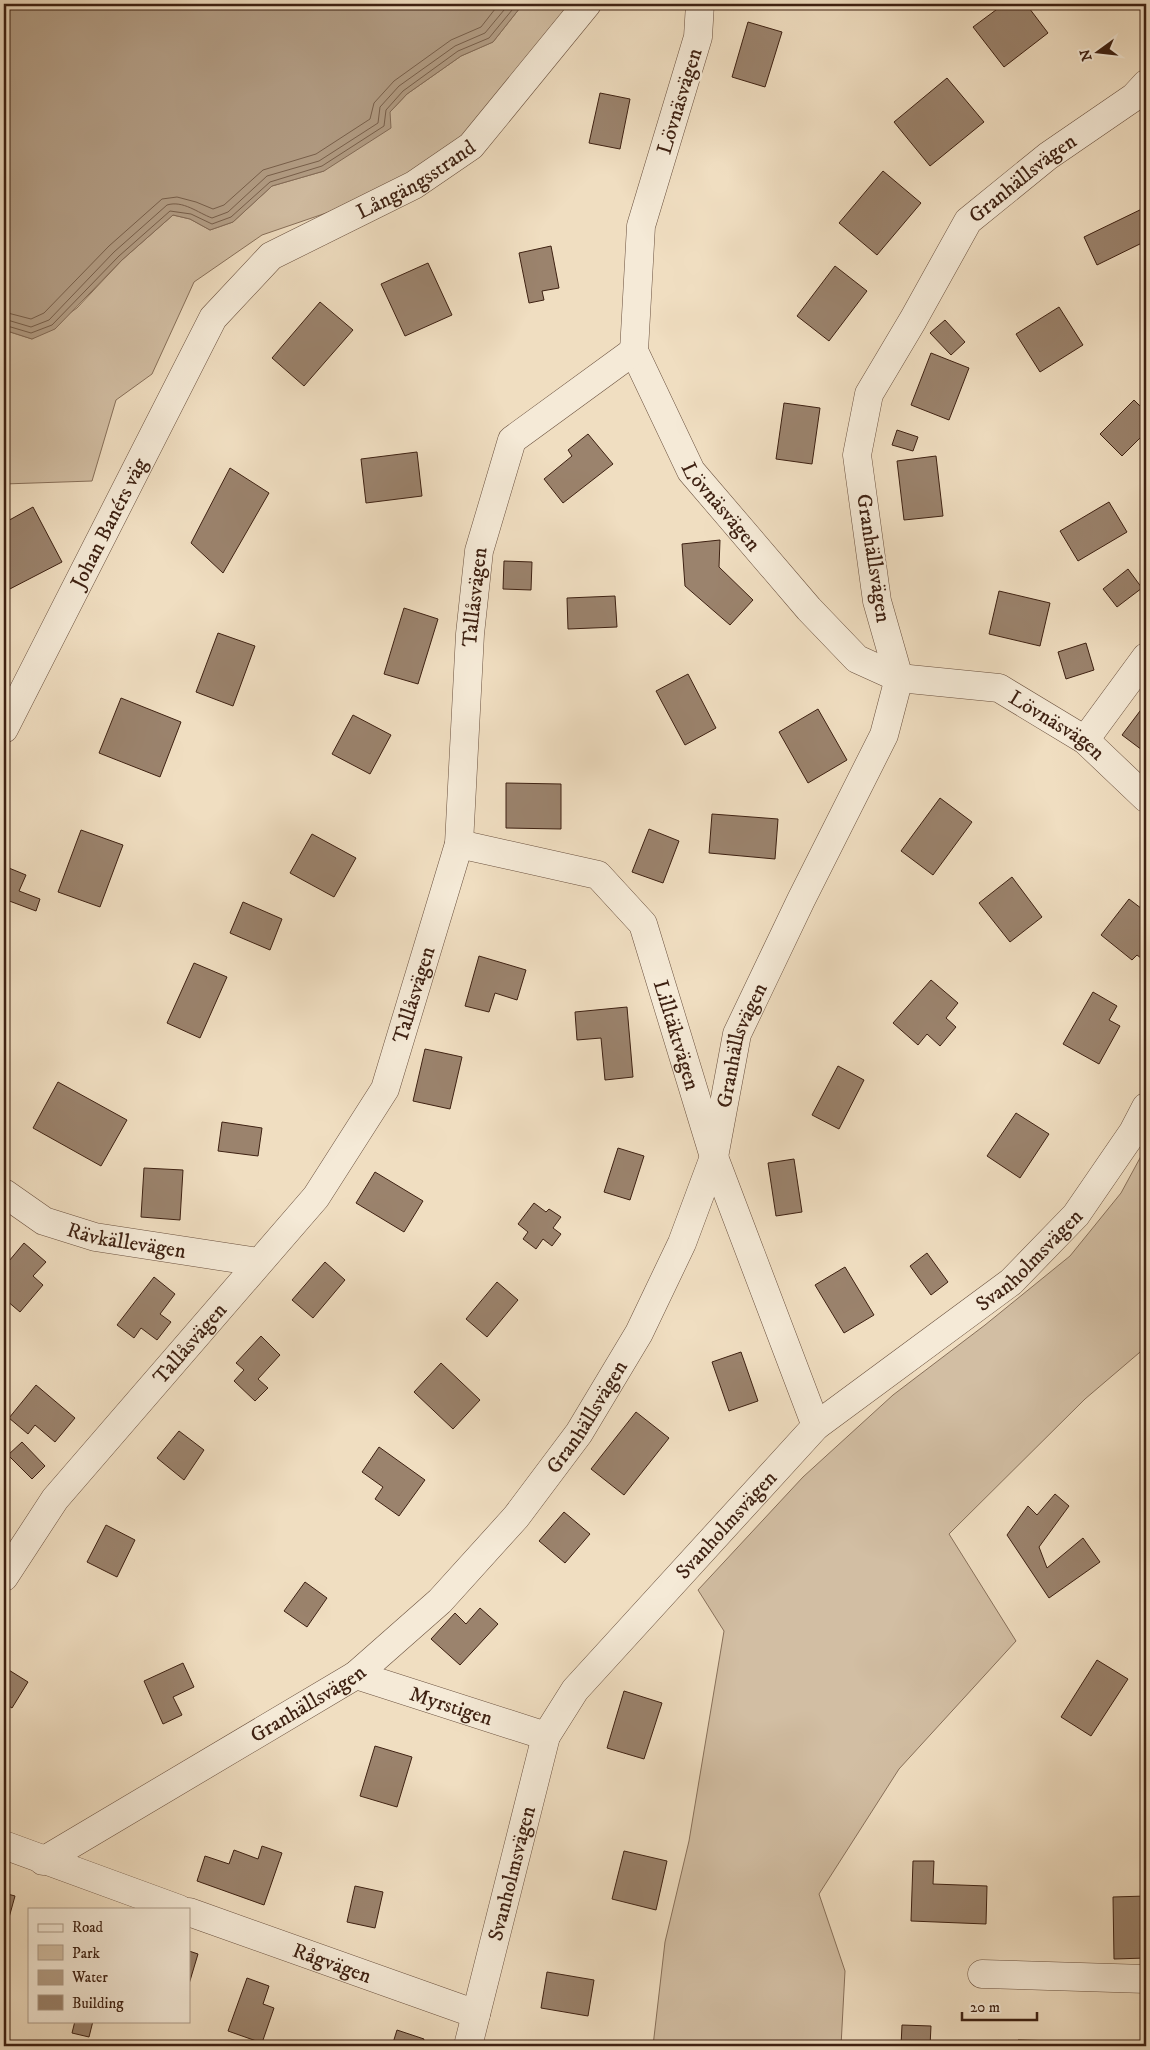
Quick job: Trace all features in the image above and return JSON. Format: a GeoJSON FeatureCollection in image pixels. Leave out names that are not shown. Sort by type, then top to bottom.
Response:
{"type":"FeatureCollection","features":[{"type":"Feature","properties":{"kind":"street","name":"Långängsstrand"},"geometry":{"type":"LineString","coordinates":[[214,318],[271,256],[414,185],[471,146],[587,4]]}},
{"type":"Feature","properties":{"kind":"street","name":"Lövnäsvägen"},"geometry":{"type":"LineString","coordinates":[[700,4],[698,37],[641,226],[634,351],[691,471],[809,609],[857,659],[899,678],[998,688],[1085,740],[1146,798]]}},
{"type":"Feature","properties":{"kind":"street","name":"Granhällsvägen"},"geometry":{"type":"LineString","coordinates":[[43,1861],[356,1675],[440,1601],[516,1518],[580,1433],[639,1333],[682,1243],[714,1157],[737,1034],[801,900],[884,735],[899,678],[877,601],[858,455],[869,394],[968,221],[1048,156],[1134,97],[1146,84]]}},
{"type":"Feature","properties":{"kind":"street","name":"Johan Banérs väg"},"geometry":{"type":"LineString","coordinates":[[4,729],[214,318]]}},
{"type":"Feature","properties":{"kind":"street","name":"Tallåsvägen"},"geometry":{"type":"LineString","coordinates":[[4,1577],[55,1499],[316,1197],[385,1089],[460,844],[470,634],[479,551],[512,440],[634,351]]}},
{"type":"Feature","properties":{"kind":"street"},"geometry":{"type":"LineString","coordinates":[[1085,740],[1146,657]]}},
{"type":"Feature","properties":{"kind":"street","name":"Lilltäktvägen"},"geometry":{"type":"LineString","coordinates":[[460,844],[598,875],[643,924],[714,1157],[816,1426]]}},
{"type":"Feature","properties":{"kind":"street","name":"Svanholmsvägen"},"geometry":{"type":"LineString","coordinates":[[468,2046],[546,1736],[575,1690],[816,1426],[1011,1282],[1076,1215],[1133,1132],[1146,1107]]}},
{"type":"Feature","properties":{"kind":"street","name":"Rävkällevägen"},"geometry":{"type":"LineString","coordinates":[[4,1193],[44,1221],[95,1237],[258,1262]]}},
{"type":"Feature","properties":{"kind":"street","name":"Myrstigen"},"geometry":{"type":"LineString","coordinates":[[356,1675],[546,1736]]}},
{"type":"Feature","properties":{"kind":"street"},"geometry":{"type":"LineString","coordinates":[[4,1845],[43,1861],[176,1908]]}},
{"type":"Feature","properties":{"kind":"street","name":"Rågvägen"},"geometry":{"type":"LineString","coordinates":[[190,1912],[476,2014]]}},
{"type":"Feature","properties":{"kind":"street"},"geometry":{"type":"LineString","coordinates":[[982,1974],[1146,1979]]}},
{"type":"Feature","properties":{"kind":"green space"},"geometry":{"type":"Polygon","coordinates":[[[523,4],[571,4],[464,136],[418,170],[335,210],[262,235],[194,282],[152,374],[116,400],[92,481],[4,484],[4,330],[32,339],[77,308],[122,260],[173,215],[190,219],[210,230],[233,222],[272,186],[324,171],[390,112],[407,94],[461,56],[493,42],[523,4]]]}},
{"type":"Feature","properties":{"kind":"green space"},"geometry":{"type":"Polygon","coordinates":[[[1146,1147],[1146,1347],[1085,1399],[949,1534],[1016,1641],[899,1769],[819,1894],[845,1971],[841,2046],[653,2046],[665,1942],[689,1841],[724,1631],[698,1590],[803,1477],[893,1395],[985,1325],[1070,1256],[1121,1193],[1146,1147]]]}},
{"type":"Feature","properties":{"kind":"water"},"geometry":{"type":"Polygon","coordinates":[[[4,4],[523,4],[493,42],[461,56],[407,94],[390,112],[391,128],[324,171],[272,186],[233,222],[210,230],[190,219],[173,215],[122,260],[55,329],[32,339],[4,330],[4,4]]]}},
{"type":"Feature","properties":{"kind":"building"},"geometry":{"type":"Polygon","coordinates":[[[1004,4],[1026,4],[1048,33],[1004,67],[973,27],[1004,4]]]}},
{"type":"Feature","properties":{"kind":"building"},"geometry":{"type":"Polygon","coordinates":[[[748,22],[782,32],[765,87],[732,77],[748,22]]]}},
{"type":"Feature","properties":{"kind":"building"},"geometry":{"type":"Polygon","coordinates":[[[947,78],[984,122],[930,166],[894,122],[947,78]]]}},
{"type":"Feature","properties":{"kind":"building"},"geometry":{"type":"Polygon","coordinates":[[[600,93],[630,99],[620,149],[589,143],[600,93]]]}},
{"type":"Feature","properties":{"kind":"building"},"geometry":{"type":"Polygon","coordinates":[[[883,171],[921,203],[877,255],[839,223],[883,171]]]}},
{"type":"Feature","properties":{"kind":"building"},"geometry":{"type":"Polygon","coordinates":[[[1146,207],[1146,241],[1097,265],[1084,237],[1146,207]]]}},
{"type":"Feature","properties":{"kind":"building"},"geometry":{"type":"Polygon","coordinates":[[[551,246],[559,288],[542,291],[544,300],[529,303],[519,253],[551,246]]]}},
{"type":"Feature","properties":{"kind":"building"},"geometry":{"type":"Polygon","coordinates":[[[428,263],[452,315],[405,336],[381,284],[428,263]]]}},
{"type":"Feature","properties":{"kind":"building"},"geometry":{"type":"Polygon","coordinates":[[[835,266],[867,291],[829,341],[797,316],[835,266]]]}},
{"type":"Feature","properties":{"kind":"building"},"geometry":{"type":"Polygon","coordinates":[[[320,302],[353,330],[304,386],[272,358],[320,302]]]}},
{"type":"Feature","properties":{"kind":"building"},"geometry":{"type":"Polygon","coordinates":[[[1059,307],[1083,345],[1040,372],[1016,334],[1059,307]]]}},
{"type":"Feature","properties":{"kind":"building"},"geometry":{"type":"Polygon","coordinates":[[[945,320],[965,342],[951,355],[930,333],[945,320]]]}},
{"type":"Feature","properties":{"kind":"building"},"geometry":{"type":"Polygon","coordinates":[[[931,353],[969,368],[949,420],[911,405],[931,353]]]}},
{"type":"Feature","properties":{"kind":"building"},"geometry":{"type":"Polygon","coordinates":[[[1134,400],[1146,412],[1146,432],[1122,456],[1100,434],[1134,400]]]}},
{"type":"Feature","properties":{"kind":"building"},"geometry":{"type":"Polygon","coordinates":[[[784,403],[820,408],[812,464],[776,459],[784,403]]]}},
{"type":"Feature","properties":{"kind":"building"},"geometry":{"type":"Polygon","coordinates":[[[897,430],[918,437],[913,451],[892,445],[897,430]]]}},
{"type":"Feature","properties":{"kind":"building"},"geometry":{"type":"Polygon","coordinates":[[[588,434],[613,464],[563,503],[544,479],[572,456],[568,450],[588,434]]]}},
{"type":"Feature","properties":{"kind":"building"},"geometry":{"type":"Polygon","coordinates":[[[417,452],[422,496],[366,503],[361,459],[417,452]]]}},
{"type":"Feature","properties":{"kind":"building"},"geometry":{"type":"Polygon","coordinates":[[[936,456],[943,516],[904,520],[897,461],[936,456]]]}},
{"type":"Feature","properties":{"kind":"building"},"geometry":{"type":"Polygon","coordinates":[[[230,468],[269,493],[223,573],[191,543],[230,468]]]}},
{"type":"Feature","properties":{"kind":"building"},"geometry":{"type":"Polygon","coordinates":[[[1109,502],[1127,532],[1078,561],[1060,531],[1109,502]]]}},
{"type":"Feature","properties":{"kind":"building"},"geometry":{"type":"Polygon","coordinates":[[[33,507],[62,562],[4,592],[4,523],[33,507]]]}},
{"type":"Feature","properties":{"kind":"building"},"geometry":{"type":"Polygon","coordinates":[[[720,540],[719,567],[753,600],[730,625],[685,586],[682,544],[720,540]]]}},
{"type":"Feature","properties":{"kind":"building"},"geometry":{"type":"Polygon","coordinates":[[[504,561],[532,562],[531,590],[503,589],[504,561]]]}},
{"type":"Feature","properties":{"kind":"building"},"geometry":{"type":"Polygon","coordinates":[[[1128,569],[1142,588],[1117,607],[1103,589],[1128,569]]]}},
{"type":"Feature","properties":{"kind":"building"},"geometry":{"type":"Polygon","coordinates":[[[999,591],[1050,603],[1040,646],[989,634],[999,591]]]}},
{"type":"Feature","properties":{"kind":"building"},"geometry":{"type":"Polygon","coordinates":[[[615,596],[617,627],[568,629],[567,598],[615,596]]]}},
{"type":"Feature","properties":{"kind":"building"},"geometry":{"type":"Polygon","coordinates":[[[404,608],[438,619],[418,684],[384,674],[404,608]]]}},
{"type":"Feature","properties":{"kind":"building"},"geometry":{"type":"Polygon","coordinates":[[[218,633],[255,646],[233,706],[196,692],[218,633]]]}},
{"type":"Feature","properties":{"kind":"building"},"geometry":{"type":"Polygon","coordinates":[[[1086,643],[1094,670],[1066,679],[1058,652],[1086,643]]]}},
{"type":"Feature","properties":{"kind":"building"},"geometry":{"type":"Polygon","coordinates":[[[688,674],[716,728],[685,745],[656,691],[688,674]]]}},
{"type":"Feature","properties":{"kind":"building"},"geometry":{"type":"Polygon","coordinates":[[[121,698],[181,722],[160,777],[99,753],[121,698]]]}},
{"type":"Feature","properties":{"kind":"building"},"geometry":{"type":"Polygon","coordinates":[[[1146,703],[1146,753],[1122,735],[1146,703]]]}},
{"type":"Feature","properties":{"kind":"building"},"geometry":{"type":"Polygon","coordinates":[[[818,709],[847,760],[808,783],[779,732],[818,709]]]}},
{"type":"Feature","properties":{"kind":"building"},"geometry":{"type":"Polygon","coordinates":[[[353,715],[391,735],[370,774],[332,754],[353,715]]]}},
{"type":"Feature","properties":{"kind":"building"},"geometry":{"type":"Polygon","coordinates":[[[506,783],[561,784],[561,829],[506,828],[506,783]]]}},
{"type":"Feature","properties":{"kind":"building"},"geometry":{"type":"Polygon","coordinates":[[[940,798],[972,822],[933,875],[901,851],[940,798]]]}},
{"type":"Feature","properties":{"kind":"building"},"geometry":{"type":"Polygon","coordinates":[[[712,814],[778,819],[775,859],[709,853],[712,814]]]}},
{"type":"Feature","properties":{"kind":"building"},"geometry":{"type":"Polygon","coordinates":[[[649,829],[679,841],[663,883],[632,872],[649,829]]]}},
{"type":"Feature","properties":{"kind":"building"},"geometry":{"type":"Polygon","coordinates":[[[81,830],[123,845],[100,907],[58,892],[81,830]]]}},
{"type":"Feature","properties":{"kind":"building"},"geometry":{"type":"Polygon","coordinates":[[[312,834],[356,858],[334,897],[290,873],[312,834]]]}},
{"type":"Feature","properties":{"kind":"building"},"geometry":{"type":"Polygon","coordinates":[[[4,866],[26,875],[19,891],[40,899],[36,911],[4,899],[4,866]]]}},
{"type":"Feature","properties":{"kind":"building"},"geometry":{"type":"Polygon","coordinates":[[[1012,877],[1042,917],[1010,942],[979,903],[1012,877]]]}},
{"type":"Feature","properties":{"kind":"building"},"geometry":{"type":"Polygon","coordinates":[[[1129,899],[1146,912],[1146,962],[1137,955],[1132,960],[1101,935],[1129,899]]]}},
{"type":"Feature","properties":{"kind":"building"},"geometry":{"type":"Polygon","coordinates":[[[243,902],[282,919],[270,950],[230,933],[243,902]]]}},
{"type":"Feature","properties":{"kind":"building"},"geometry":{"type":"Polygon","coordinates":[[[479,956],[526,970],[517,1000],[495,993],[489,1012],[465,1006],[479,956]]]}},
{"type":"Feature","properties":{"kind":"building"},"geometry":{"type":"Polygon","coordinates":[[[194,963],[227,977],[200,1038],[167,1023],[194,963]]]}},
{"type":"Feature","properties":{"kind":"building"},"geometry":{"type":"Polygon","coordinates":[[[931,980],[958,1003],[946,1018],[956,1027],[940,1046],[927,1034],[918,1045],[893,1023],[931,980]]]}},
{"type":"Feature","properties":{"kind":"building"},"geometry":{"type":"Polygon","coordinates":[[[1093,992],[1117,1006],[1109,1020],[1120,1026],[1099,1064],[1063,1044],[1093,992]]]}},
{"type":"Feature","properties":{"kind":"building"},"geometry":{"type":"Polygon","coordinates":[[[627,1007],[633,1077],[605,1080],[601,1038],[577,1040],[575,1012],[627,1007]]]}},
{"type":"Feature","properties":{"kind":"building"},"geometry":{"type":"Polygon","coordinates":[[[425,1049],[462,1057],[450,1109],[413,1101],[425,1049]]]}},
{"type":"Feature","properties":{"kind":"building"},"geometry":{"type":"Polygon","coordinates":[[[838,1066],[864,1080],[839,1129],[812,1115],[838,1066]]]}},
{"type":"Feature","properties":{"kind":"building"},"geometry":{"type":"Polygon","coordinates":[[[58,1082],[127,1120],[101,1166],[33,1128],[58,1082]]]}},
{"type":"Feature","properties":{"kind":"building"},"geometry":{"type":"Polygon","coordinates":[[[1016,1113],[1049,1134],[1020,1178],[987,1156],[1016,1113]]]}},
{"type":"Feature","properties":{"kind":"building"},"geometry":{"type":"Polygon","coordinates":[[[222,1122],[262,1128],[258,1156],[218,1151],[222,1122]]]}},
{"type":"Feature","properties":{"kind":"building"},"geometry":{"type":"Polygon","coordinates":[[[618,1148],[644,1156],[630,1200],[604,1192],[618,1148]]]}},
{"type":"Feature","properties":{"kind":"building"},"geometry":{"type":"Polygon","coordinates":[[[794,1159],[802,1212],[776,1216],[768,1163],[794,1159]]]}},
{"type":"Feature","properties":{"kind":"building"},"geometry":{"type":"Polygon","coordinates":[[[144,1168],[183,1170],[180,1220],[141,1217],[144,1168]]]}},
{"type":"Feature","properties":{"kind":"building"},"geometry":{"type":"Polygon","coordinates":[[[375,1172],[423,1201],[404,1232],[356,1203],[375,1172]]]}},
{"type":"Feature","properties":{"kind":"building"},"geometry":{"type":"Polygon","coordinates":[[[534,1203],[546,1212],[549,1209],[561,1217],[553,1228],[561,1234],[552,1246],[543,1239],[536,1249],[523,1239],[528,1232],[518,1224],[534,1203]]]}},
{"type":"Feature","properties":{"kind":"building"},"geometry":{"type":"Polygon","coordinates":[[[24,1243],[46,1262],[33,1276],[43,1285],[20,1312],[6,1300],[4,1302],[4,1267],[24,1243]]]}},
{"type":"Feature","properties":{"kind":"building"},"geometry":{"type":"Polygon","coordinates":[[[927,1253],[948,1282],[931,1295],[910,1266],[927,1253]]]}},
{"type":"Feature","properties":{"kind":"building"},"geometry":{"type":"Polygon","coordinates":[[[325,1262],[345,1280],[313,1318],[292,1300],[325,1262]]]}},
{"type":"Feature","properties":{"kind":"building"},"geometry":{"type":"Polygon","coordinates":[[[845,1267],[874,1315],[844,1333],[815,1285],[845,1267]]]}},
{"type":"Feature","properties":{"kind":"building"},"geometry":{"type":"Polygon","coordinates":[[[154,1277],[175,1294],[160,1314],[171,1322],[157,1340],[141,1328],[134,1338],[117,1325],[154,1277]]]}},
{"type":"Feature","properties":{"kind":"building"},"geometry":{"type":"Polygon","coordinates":[[[497,1282],[518,1300],[487,1337],[466,1319],[497,1282]]]}},
{"type":"Feature","properties":{"kind":"building"},"geometry":{"type":"Polygon","coordinates":[[[261,1336],[280,1355],[258,1379],[268,1388],[255,1401],[234,1381],[244,1370],[236,1363],[261,1336]]]}},
{"type":"Feature","properties":{"kind":"building"},"geometry":{"type":"Polygon","coordinates":[[[4,1337],[9,1340],[4,1349],[4,1337]]]}},
{"type":"Feature","properties":{"kind":"building"},"geometry":{"type":"Polygon","coordinates":[[[741,1352],[758,1401],[729,1411],[712,1362],[741,1352]]]}},
{"type":"Feature","properties":{"kind":"building"},"geometry":{"type":"Polygon","coordinates":[[[441,1363],[480,1400],[453,1429],[414,1392],[441,1363]]]}},
{"type":"Feature","properties":{"kind":"building"},"geometry":{"type":"Polygon","coordinates":[[[36,1385],[75,1418],[55,1442],[35,1425],[28,1434],[9,1418],[36,1385]]]}},
{"type":"Feature","properties":{"kind":"building"},"geometry":{"type":"Polygon","coordinates":[[[636,1412],[669,1438],[624,1495],[591,1469],[636,1412]]]}},
{"type":"Feature","properties":{"kind":"building"},"geometry":{"type":"Polygon","coordinates":[[[179,1431],[204,1450],[184,1480],[157,1458],[179,1431]]]}},
{"type":"Feature","properties":{"kind":"building"},"geometry":{"type":"Polygon","coordinates":[[[22,1442],[45,1466],[32,1479],[8,1455],[22,1442]]]}},
{"type":"Feature","properties":{"kind":"building"},"geometry":{"type":"Polygon","coordinates":[[[379,1447],[425,1480],[399,1516],[375,1499],[383,1487],[362,1472],[379,1447]]]}},
{"type":"Feature","properties":{"kind":"building"},"geometry":{"type":"Polygon","coordinates":[[[1055,1494],[1069,1506],[1039,1547],[1047,1568],[1083,1538],[1100,1562],[1049,1598],[1007,1535],[1028,1506],[1037,1515],[1055,1494]]]}},
{"type":"Feature","properties":{"kind":"building"},"geometry":{"type":"Polygon","coordinates":[[[564,1512],[590,1534],[565,1563],[539,1541],[564,1512]]]}},
{"type":"Feature","properties":{"kind":"building"},"geometry":{"type":"Polygon","coordinates":[[[106,1525],[135,1540],[117,1577],[87,1562],[106,1525]]]}},
{"type":"Feature","properties":{"kind":"building"},"geometry":{"type":"Polygon","coordinates":[[[305,1582],[327,1598],[307,1627],[284,1611],[305,1582]]]}},
{"type":"Feature","properties":{"kind":"building"},"geometry":{"type":"Polygon","coordinates":[[[480,1608],[498,1624],[460,1665],[431,1639],[455,1613],[466,1624],[480,1608]]]}},
{"type":"Feature","properties":{"kind":"building"},"geometry":{"type":"Polygon","coordinates":[[[1097,1660],[1128,1679],[1091,1736],[1061,1717],[1097,1660]]]}},
{"type":"Feature","properties":{"kind":"building"},"geometry":{"type":"Polygon","coordinates":[[[183,1663],[194,1687],[173,1697],[182,1715],[163,1724],[144,1681],[183,1663]]]}},
{"type":"Feature","properties":{"kind":"building"},"geometry":{"type":"Polygon","coordinates":[[[4,1667],[28,1682],[12,1708],[4,1703],[4,1667]]]}},
{"type":"Feature","properties":{"kind":"building"},"geometry":{"type":"Polygon","coordinates":[[[624,1691],[662,1703],[644,1759],[607,1748],[624,1691]]]}},
{"type":"Feature","properties":{"kind":"building"},"geometry":{"type":"Polygon","coordinates":[[[375,1746],[412,1757],[397,1807],[360,1796],[375,1746]]]}},
{"type":"Feature","properties":{"kind":"building"},"geometry":{"type":"Polygon","coordinates":[[[262,1846],[282,1853],[264,1905],[197,1881],[205,1856],[229,1864],[234,1850],[258,1859],[262,1846]]]}},
{"type":"Feature","properties":{"kind":"building"},"geometry":{"type":"Polygon","coordinates":[[[624,1851],[667,1861],[656,1910],[612,1899],[624,1851]]]}},
{"type":"Feature","properties":{"kind":"building"},"geometry":{"type":"Polygon","coordinates":[[[913,1861],[934,1861],[933,1884],[987,1886],[986,1924],[911,1921],[913,1861]]]}},
{"type":"Feature","properties":{"kind":"building"},"geometry":{"type":"Polygon","coordinates":[[[355,1886],[383,1892],[375,1928],[347,1922],[355,1886]]]}},
{"type":"Feature","properties":{"kind":"building"},"geometry":{"type":"Polygon","coordinates":[[[4,1893],[15,1896],[5,1932],[4,1932],[4,1893]]]}},
{"type":"Feature","properties":{"kind":"building"},"geometry":{"type":"Polygon","coordinates":[[[1146,1896],[1146,1958],[1114,1959],[1113,1897],[1146,1896]]]}},
{"type":"Feature","properties":{"kind":"building"},"geometry":{"type":"Polygon","coordinates":[[[190,1951],[198,1954],[190,1981],[190,1951]]]}},
{"type":"Feature","properties":{"kind":"building"},"geometry":{"type":"Polygon","coordinates":[[[547,1972],[594,1980],[588,2016],[541,2008],[547,1972]]]}},
{"type":"Feature","properties":{"kind":"building"},"geometry":{"type":"Polygon","coordinates":[[[247,1978],[269,1986],[263,2004],[274,2008],[262,2043],[228,2031],[247,1978]]]}},
{"type":"Feature","properties":{"kind":"building"},"geometry":{"type":"Polygon","coordinates":[[[75,2022],[93,2022],[89,2037],[72,2033],[75,2022]]]}},
{"type":"Feature","properties":{"kind":"building"},"geometry":{"type":"Polygon","coordinates":[[[902,2025],[931,2026],[930,2046],[901,2046],[902,2025]]]}},
{"type":"Feature","properties":{"kind":"building"},"geometry":{"type":"Polygon","coordinates":[[[397,2030],[424,2039],[422,2046],[392,2046],[397,2030]]]}},
{"type":"Feature","properties":{"kind":"building"},"geometry":{"type":"Polygon","coordinates":[[[1018,2040],[1059,2041],[1059,2046],[1018,2046],[1018,2040]]]}}]}
